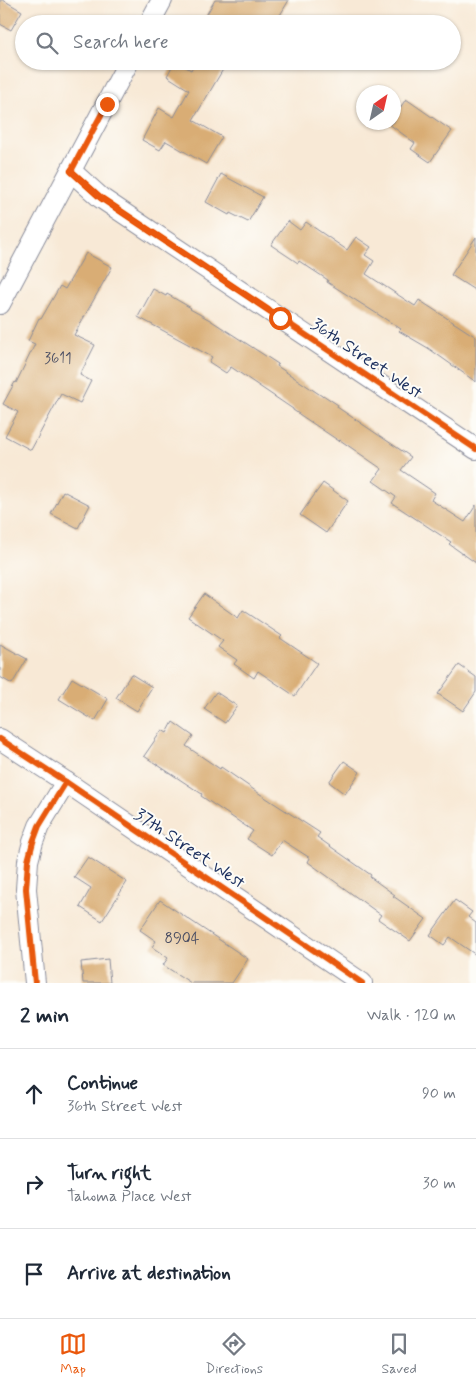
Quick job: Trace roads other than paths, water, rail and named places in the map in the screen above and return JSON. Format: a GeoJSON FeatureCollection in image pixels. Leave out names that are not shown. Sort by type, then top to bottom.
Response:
{"type":"FeatureCollection","features":[{"type":"Feature","properties":{"kind":"street"},"geometry":{"type":"LineString","coordinates":[[154,15],[162,0]]}},
{"type":"Feature","properties":{"kind":"street"},"geometry":{"type":"LineString","coordinates":[[0,304],[124,70]]}},
{"type":"Feature","properties":{"kind":"street","name":"36th Street West"},"geometry":{"type":"LineString","coordinates":[[71,171],[101,198],[476,449]]}},
{"type":"Feature","properties":{"kind":"street","name":"37th Street West"},"geometry":{"type":"LineString","coordinates":[[0,739],[362,983]]}},
{"type":"Feature","properties":{"kind":"street"},"geometry":{"type":"LineString","coordinates":[[35,983],[26,889],[28,861],[39,826],[66,782]]}}]}
